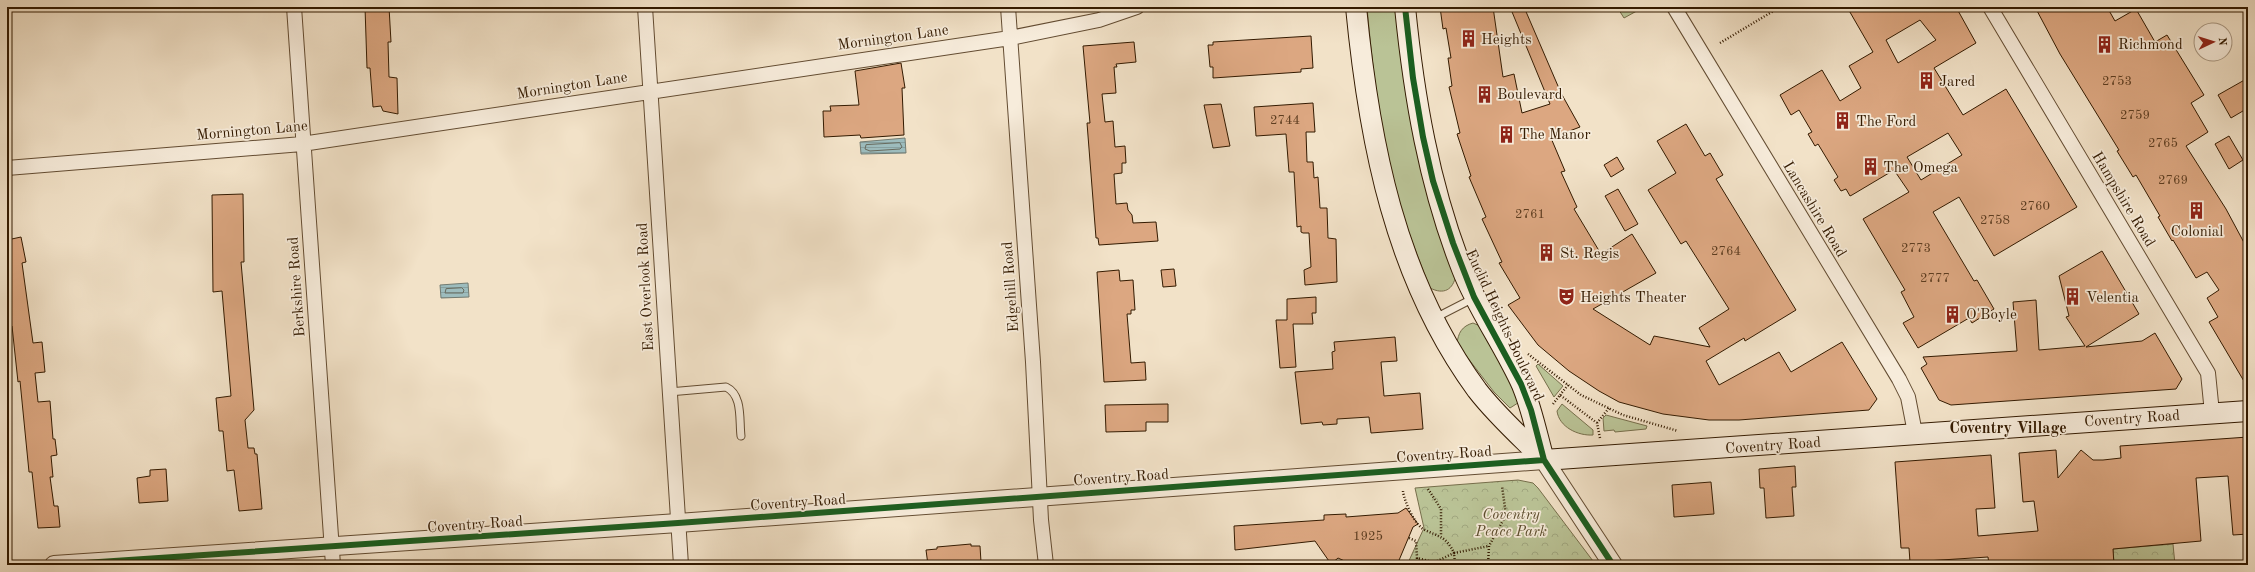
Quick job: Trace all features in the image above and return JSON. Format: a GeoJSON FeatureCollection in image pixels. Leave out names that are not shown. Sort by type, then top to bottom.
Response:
{"type":"FeatureCollection","features":[{"type":"Feature","properties":{"kind":"main road","name":"Euclid Heights Boulevard"},"geometry":{"type":"LineString","coordinates":[[1356,7],[1366,99],[1382,174],[1399,237],[1416,282],[1433,319],[1460,365],[1495,412],[1544,460]]}},
{"type":"Feature","properties":{"kind":"main road","name":"Euclid Heights Boulevard"},"geometry":{"type":"LineString","coordinates":[[1405,7],[1415,94],[1433,181],[1453,243],[1474,297],[1521,384],[1531,410],[1544,460]]}},
{"type":"Feature","properties":{"kind":"main road","name":"Coventry Road"},"geometry":{"type":"LineString","coordinates":[[1544,460],[2248,411]]}},
{"type":"Feature","properties":{"kind":"street","name":"Berkshire Road"},"geometry":{"type":"LineString","coordinates":[[294,7],[302,144],[333,565]]}},
{"type":"Feature","properties":{"kind":"street","name":"East Overlook Road"},"geometry":{"type":"LineString","coordinates":[[645,7],[681,565]]}},
{"type":"Feature","properties":{"kind":"street","name":"Edgehill Road"},"geometry":{"type":"LineString","coordinates":[[1008,7],[1033,362],[1039,496],[1046,565]]}},
{"type":"Feature","properties":{"kind":"street","name":"Mornington Lane"},"geometry":{"type":"LineString","coordinates":[[7,168],[302,144],[651,90],[1010,38],[1099,20],[1137,7]]}},
{"type":"Feature","properties":{"kind":"street","name":"Lancashire Road"},"geometry":{"type":"LineString","coordinates":[[1674,7],[1898,377],[1908,397],[1915,433]]}},
{"type":"Feature","properties":{"kind":"street","name":"Hampshire Road"},"geometry":{"type":"LineString","coordinates":[[1990,7],[2208,373],[2212,413]]}},
{"type":"Feature","properties":{"kind":"street","name":"Coventry Road"},"geometry":{"type":"LineString","coordinates":[[54,565],[678,524],[1039,496],[1544,460]]}},
{"type":"Feature","properties":{"kind":"street","name":"Euclid Heights Boulevard"},"geometry":{"type":"LineString","coordinates":[[1544,460],[1614,565]]}},
{"type":"Feature","properties":{"kind":"lane"},"geometry":{"type":"LineString","coordinates":[[1433,319],[1474,297]]}},
{"type":"Feature","properties":{"kind":"lane"},"geometry":{"type":"LineString","coordinates":[[669,392],[726,388],[733,390],[737,398],[741,436]]}},
{"type":"Feature","properties":{"kind":"path"},"geometry":{"type":"LineString","coordinates":[[1720,43],[1780,7]]}},
{"type":"Feature","properties":{"kind":"path"},"geometry":{"type":"LineString","coordinates":[[1526,353],[1581,395],[1623,415],[1679,432]]}},
{"type":"Feature","properties":{"kind":"path"},"geometry":{"type":"LineString","coordinates":[[1553,404],[1568,385]]}},
{"type":"Feature","properties":{"kind":"path"},"geometry":{"type":"LineString","coordinates":[[1560,395],[1597,423],[1600,438]]}},
{"type":"Feature","properties":{"kind":"path"},"geometry":{"type":"LineString","coordinates":[[1597,423],[1609,408]]}},
{"type":"Feature","properties":{"kind":"path"},"geometry":{"type":"LineString","coordinates":[[1488,565],[1489,546],[1506,515],[1502,486]]}},
{"type":"Feature","properties":{"kind":"path"},"geometry":{"type":"LineString","coordinates":[[1428,489],[1441,509],[1441,536]]}},
{"type":"Feature","properties":{"kind":"path"},"geometry":{"type":"LineString","coordinates":[[1403,491],[1404,503],[1422,528],[1441,536],[1449,542],[1454,553],[1455,565]]}},
{"type":"Feature","properties":{"kind":"path"},"geometry":{"type":"LineString","coordinates":[[1409,538],[1416,541],[1417,565]]}},
{"type":"Feature","properties":{"kind":"path"},"geometry":{"type":"LineString","coordinates":[[1429,565],[1454,553],[1489,546]]}},
{"type":"Feature","properties":{"kind":"path"},"geometry":{"type":"LineString","coordinates":[[1417,558],[1434,562]]}},
{"type":"Feature","properties":{"kind":"green space"},"geometry":{"type":"Polygon","coordinates":[[[1367,7],[1396,7],[1456,275],[1450,288],[1444,291],[1430,288],[1407,227],[1397,195],[1385,144],[1378,105],[1367,7]]]}},
{"type":"Feature","properties":{"kind":"green space"},"geometry":{"type":"Polygon","coordinates":[[[1617,7],[1644,7],[1624,18],[1617,7]]]}},
{"type":"Feature","properties":{"kind":"green space"},"geometry":{"type":"Polygon","coordinates":[[[1473,323],[1480,326],[1521,401],[1510,408],[1494,392],[1457,344],[1458,336],[1461,330],[1473,323]]]}},
{"type":"Feature","properties":{"kind":"green space"},"geometry":{"type":"Polygon","coordinates":[[[1538,364],[1563,386],[1554,397],[1536,366],[1538,364]]]}},
{"type":"Feature","properties":{"kind":"green space"},"geometry":{"type":"Polygon","coordinates":[[[1562,404],[1593,430],[1593,435],[1576,432],[1561,422],[1557,411],[1562,404]]]}},
{"type":"Feature","properties":{"kind":"green space"},"geometry":{"type":"Polygon","coordinates":[[[1606,415],[1647,426],[1646,429],[1615,432],[1614,430],[1604,431],[1603,418],[1606,415]]]}},
{"type":"Feature","properties":{"kind":"green space","name":"Coventry Peace Park"},"geometry":{"type":"Polygon","coordinates":[[[1518,480],[1533,483],[1538,488],[1596,565],[1407,565],[1424,528],[1415,488],[1518,480]]]}},
{"type":"Feature","properties":{"kind":"green space"},"geometry":{"type":"Polygon","coordinates":[[[2173,544],[2175,565],[2114,565],[2113,549],[2173,544]]]}},
{"type":"Feature","properties":{"kind":"water"},"geometry":{"type":"Polygon","coordinates":[[[905,138],[906,153],[861,154],[860,142],[905,138]]]}},
{"type":"Feature","properties":{"kind":"water"},"geometry":{"type":"Polygon","coordinates":[[[468,283],[469,297],[441,298],[440,285],[468,283]]]}},
{"type":"Feature","properties":{"kind":"building"},"geometry":{"type":"Polygon","coordinates":[[[365,7],[389,7],[391,42],[388,42],[389,77],[397,78],[398,114],[383,111],[381,106],[373,107],[370,68],[367,68],[365,7]]]}},
{"type":"Feature","properties":{"kind":"building"},"geometry":{"type":"Polygon","coordinates":[[[1440,7],[1493,7],[1503,77],[1514,74],[1522,113],[1550,104],[1510,7],[1524,7],[1561,93],[1580,127],[1551,138],[1565,171],[1561,172],[1577,207],[1574,209],[1601,254],[1632,234],[1656,273],[1593,309],[1650,345],[1654,336],[1710,347],[1699,328],[1729,309],[1686,241],[1681,244],[1648,190],[1676,173],[1657,141],[1686,124],[1705,156],[1710,153],[1723,175],[1716,179],[1796,310],[1745,341],[1744,338],[1706,361],[1719,385],[1779,352],[1791,372],[1842,342],[1877,399],[1869,410],[1739,420],[1709,420],[1663,414],[1619,402],[1599,391],[1569,371],[1538,345],[1508,305],[1520,298],[1499,263],[1502,262],[1482,219],[1486,217],[1469,177],[1471,176],[1457,134],[1460,133],[1449,87],[1452,86],[1448,58],[1451,58],[1446,28],[1443,29],[1440,7]]]}},
{"type":"Feature","properties":{"kind":"building"},"geometry":{"type":"Polygon","coordinates":[[[1847,7],[1956,7],[1976,43],[1934,68],[1963,115],[2006,89],[2077,207],[1994,256],[1959,197],[1933,212],[1974,281],[1977,280],[1994,309],[1972,323],[1969,318],[1918,348],[1903,323],[1914,317],[1901,292],[1905,290],[1863,219],[1909,192],[1894,170],[1850,196],[1846,189],[1841,191],[1834,180],[1838,177],[1818,144],[1815,146],[1808,134],[1812,132],[1799,110],[1791,115],[1780,95],[1822,70],[1840,101],[1861,88],[1849,66],[1873,52],[1847,7]],[[1920,20],[1886,40],[1898,63],[1936,40],[1920,20]],[[1948,133],[1907,157],[1921,180],[1962,155],[1948,133]]]}},
{"type":"Feature","properties":{"kind":"building"},"geometry":{"type":"Polygon","coordinates":[[[2035,7],[2107,7],[2115,21],[2136,9],[2155,42],[2167,35],[2204,95],[2191,103],[2208,132],[2186,146],[2226,209],[2248,250],[2248,388],[2209,322],[2218,317],[2207,298],[2219,290],[2207,272],[2196,278],[2158,217],[2160,216],[2136,175],[2133,177],[2117,151],[2119,150],[2060,54],[2035,7]]]}},
{"type":"Feature","properties":{"kind":"building"},"geometry":{"type":"Polygon","coordinates":[[[1311,36],[1313,68],[1301,69],[1301,72],[1213,78],[1213,67],[1210,67],[1208,45],[1213,45],[1213,42],[1311,36]]]}},
{"type":"Feature","properties":{"kind":"building"},"geometry":{"type":"Polygon","coordinates":[[[1134,42],[1136,62],[1116,64],[1117,67],[1114,67],[1116,93],[1102,94],[1105,122],[1113,121],[1115,147],[1125,146],[1126,163],[1122,163],[1122,173],[1114,174],[1116,204],[1127,203],[1128,210],[1132,215],[1133,223],[1156,222],[1158,241],[1099,245],[1098,238],[1096,238],[1087,123],[1090,123],[1083,46],[1134,42]]]}},
{"type":"Feature","properties":{"kind":"building"},"geometry":{"type":"Polygon","coordinates":[[[901,63],[905,88],[902,88],[904,135],[861,138],[860,135],[824,137],[823,111],[831,111],[830,106],[859,105],[855,71],[901,63]]]}},
{"type":"Feature","properties":{"kind":"building"},"geometry":{"type":"Polygon","coordinates":[[[2248,78],[2248,108],[2231,118],[2218,95],[2248,78]]]}},
{"type":"Feature","properties":{"kind":"building"},"geometry":{"type":"Polygon","coordinates":[[[1313,103],[1315,132],[1306,132],[1307,162],[1313,162],[1314,178],[1318,177],[1320,208],[1327,208],[1328,238],[1336,239],[1337,282],[1305,285],[1304,270],[1311,267],[1309,233],[1301,232],[1301,226],[1297,227],[1294,172],[1289,172],[1286,134],[1256,136],[1254,107],[1313,103]]]}},
{"type":"Feature","properties":{"kind":"building"},"geometry":{"type":"Polygon","coordinates":[[[1221,104],[1230,146],[1213,148],[1204,105],[1221,104]]]}},
{"type":"Feature","properties":{"kind":"building"},"geometry":{"type":"Polygon","coordinates":[[[2229,136],[2243,160],[2229,169],[2215,144],[2229,136]]]}},
{"type":"Feature","properties":{"kind":"building"},"geometry":{"type":"Polygon","coordinates":[[[1617,157],[1624,169],[1611,177],[1604,165],[1617,157]]]}},
{"type":"Feature","properties":{"kind":"building"},"geometry":{"type":"Polygon","coordinates":[[[1618,189],[1638,224],[1625,231],[1605,196],[1618,189]]]}},
{"type":"Feature","properties":{"kind":"building"},"geometry":{"type":"Polygon","coordinates":[[[243,194],[244,262],[241,262],[254,410],[245,420],[248,448],[254,448],[255,454],[257,454],[262,509],[239,511],[234,470],[227,471],[223,431],[219,431],[216,398],[231,396],[222,291],[213,292],[212,195],[243,194]]]}},
{"type":"Feature","properties":{"kind":"building"},"geometry":{"type":"Polygon","coordinates":[[[21,237],[26,262],[22,263],[33,343],[42,342],[45,372],[35,373],[38,402],[50,401],[53,439],[55,439],[57,455],[51,456],[53,477],[50,477],[54,506],[58,506],[60,527],[38,528],[32,472],[29,472],[20,381],[18,382],[12,326],[10,326],[7,288],[7,240],[21,237]]]}},
{"type":"Feature","properties":{"kind":"building"},"geometry":{"type":"Polygon","coordinates":[[[2102,251],[2139,314],[2086,347],[2142,341],[2155,333],[2182,379],[2176,389],[1951,405],[1939,400],[1921,368],[1927,364],[1923,357],[2017,351],[2013,302],[2036,300],[2039,350],[2085,346],[2066,317],[2069,316],[2059,276],[2102,251]]]}},
{"type":"Feature","properties":{"kind":"building"},"geometry":{"type":"Polygon","coordinates":[[[1174,269],[1176,286],[1163,287],[1161,270],[1174,269]]]}},
{"type":"Feature","properties":{"kind":"building"},"geometry":{"type":"Polygon","coordinates":[[[1119,270],[1120,281],[1133,280],[1135,310],[1131,310],[1131,314],[1127,314],[1131,363],[1145,362],[1146,380],[1104,382],[1097,272],[1119,270]]]}},
{"type":"Feature","properties":{"kind":"building"},"geometry":{"type":"Polygon","coordinates":[[[1316,297],[1316,313],[1312,313],[1313,324],[1293,324],[1296,367],[1280,368],[1276,320],[1287,320],[1287,299],[1316,297]]]}},
{"type":"Feature","properties":{"kind":"building"},"geometry":{"type":"Polygon","coordinates":[[[1395,337],[1397,361],[1381,362],[1384,396],[1420,393],[1423,429],[1371,433],[1369,417],[1337,419],[1337,424],[1323,425],[1322,422],[1301,424],[1295,372],[1333,369],[1332,352],[1335,351],[1334,342],[1395,337]]]}},
{"type":"Feature","properties":{"kind":"building"},"geometry":{"type":"Polygon","coordinates":[[[1168,404],[1168,422],[1146,422],[1146,431],[1106,432],[1105,405],[1168,404]]]}},
{"type":"Feature","properties":{"kind":"building"},"geometry":{"type":"Polygon","coordinates":[[[2248,437],[2248,534],[2233,535],[2228,476],[2196,478],[2201,541],[2113,549],[2114,565],[1989,565],[1988,557],[1910,562],[1909,548],[1901,548],[1895,462],[1991,455],[1995,508],[1976,509],[1978,536],[2038,531],[2034,501],[2023,502],[2019,453],[2056,450],[2058,478],[2081,450],[2093,460],[2103,460],[2121,458],[2120,446],[2248,437]]]}},
{"type":"Feature","properties":{"kind":"building"},"geometry":{"type":"Polygon","coordinates":[[[1795,466],[1796,487],[1792,487],[1794,516],[1766,518],[1764,488],[1760,488],[1759,469],[1795,466]]]}},
{"type":"Feature","properties":{"kind":"building"},"geometry":{"type":"Polygon","coordinates":[[[166,469],[168,501],[139,503],[137,478],[150,476],[150,470],[166,469]]]}},
{"type":"Feature","properties":{"kind":"building"},"geometry":{"type":"Polygon","coordinates":[[[1711,482],[1714,514],[1674,517],[1672,485],[1711,482]]]}},
{"type":"Feature","properties":{"kind":"building"},"geometry":{"type":"Polygon","coordinates":[[[1406,508],[1418,524],[1413,527],[1397,565],[1353,565],[1338,558],[1331,564],[1315,541],[1235,550],[1234,526],[1324,520],[1324,515],[1346,514],[1346,517],[1398,513],[1406,508]]]}},
{"type":"Feature","properties":{"kind":"building"},"geometry":{"type":"Polygon","coordinates":[[[971,544],[971,546],[980,546],[981,562],[973,563],[973,565],[928,565],[926,550],[937,549],[937,547],[971,544]]]}},
{"type":"Feature","properties":{"kind":"cycle path"},"geometry":{"type":"LineString","coordinates":[[1405,7],[1413,78],[1423,137],[1433,181],[1453,243],[1474,297],[1521,384],[1531,410],[1544,460],[1613,565]]}},
{"type":"Feature","properties":{"kind":"cycle path"},"geometry":{"type":"LineString","coordinates":[[54,565],[678,523],[1544,460]]}},
{"type":"Feature","properties":{"kind":"place","name":"Heights"},"geometry":{"type":"Point","coordinates":[1468,39]}},
{"type":"Feature","properties":{"kind":"place","name":"Richmond"},"geometry":{"type":"Point","coordinates":[2105,44]}},
{"type":"Feature","properties":{"kind":"place","name":"Jared"},"geometry":{"type":"Point","coordinates":[1926,81]}},
{"type":"Feature","properties":{"kind":"place","name":"Boulevard"},"geometry":{"type":"Point","coordinates":[1484,94]}},
{"type":"Feature","properties":{"kind":"place","name":"The Ford"},"geometry":{"type":"Point","coordinates":[1843,121]}},
{"type":"Feature","properties":{"kind":"place","name":"The Manor"},"geometry":{"type":"Point","coordinates":[1506,134]}},
{"type":"Feature","properties":{"kind":"place","name":"The Omega"},"geometry":{"type":"Point","coordinates":[1870,167]}},
{"type":"Feature","properties":{"kind":"place","name":"Colonial"},"geometry":{"type":"Point","coordinates":[2197,210]}},
{"type":"Feature","properties":{"kind":"place","name":"St. Regis"},"geometry":{"type":"Point","coordinates":[1547,253]}},
{"type":"Feature","properties":{"kind":"place","name":"Heights Theater"},"geometry":{"type":"Point","coordinates":[1567,297]}},
{"type":"Feature","properties":{"kind":"place","name":"Velentia"},"geometry":{"type":"Point","coordinates":[2073,297]}},
{"type":"Feature","properties":{"kind":"place","name":"O'Boyle"},"geometry":{"type":"Point","coordinates":[1953,314]}},
{"type":"Feature","properties":{"kind":"district","name":"Coventry Village"},"geometry":{"type":"Point","coordinates":[2008,427]}}]}
